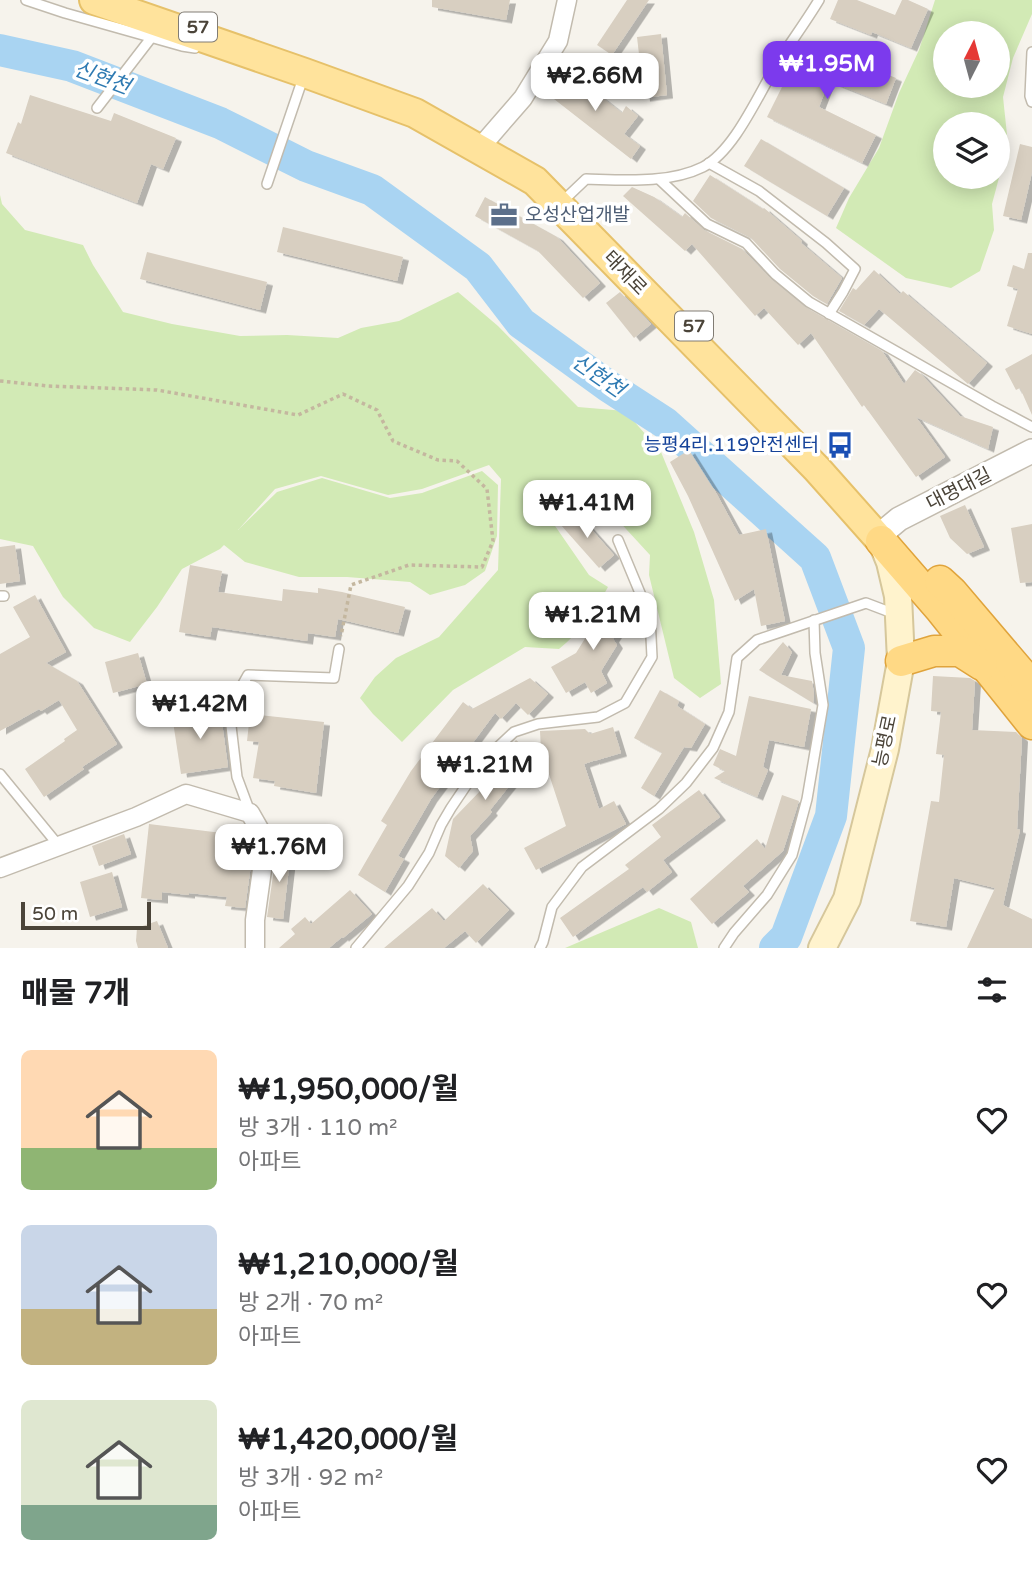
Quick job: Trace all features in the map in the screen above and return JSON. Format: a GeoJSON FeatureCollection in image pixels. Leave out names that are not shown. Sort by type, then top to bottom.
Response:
{"type":"FeatureCollection","features":[{"type":"Feature","properties":{"kind":"highway","name":"태재로"},"geometry":{"type":"LineString","coordinates":[[884,535],[915,579],[1032,724]]}},
{"type":"Feature","properties":{"kind":"highway","name":"태재로"},"geometry":{"type":"LineString","coordinates":[[884,535],[951,592],[1032,686]]}},
{"type":"Feature","properties":{"kind":"highway"},"geometry":{"type":"LineString","coordinates":[[901,661],[934,650],[960,651],[988,668]]}},
{"type":"Feature","properties":{"kind":"main road","name":"태재로"},"geometry":{"type":"LineString","coordinates":[[94,0],[415,113],[535,181],[884,535]]}},
{"type":"Feature","properties":{"kind":"main road","name":"태재로"},"geometry":{"type":"LineString","coordinates":[[119,0],[419,106],[540,174],[829,459],[884,535]]}},
{"type":"Feature","properties":{"kind":"main road","name":"능평로"},"geometry":{"type":"LineString","coordinates":[[822,948],[847,900],[885,749],[901,661],[898,596],[884,535]]}},
{"type":"Feature","properties":{"kind":"street"},"geometry":{"type":"LineString","coordinates":[[484,143],[523,98],[558,41],[567,0]]}},
{"type":"Feature","properties":{"kind":"street","name":"대명대길"},"geometry":{"type":"LineString","coordinates":[[884,535],[899,519],[1032,451]]}},
{"type":"Feature","properties":{"kind":"street"},"geometry":{"type":"LineString","coordinates":[[0,868],[136,817],[186,794],[250,813],[266,841],[255,920],[255,948]]}},
{"type":"Feature","properties":{"kind":"lane"},"geometry":{"type":"LineString","coordinates":[[26,0],[182,46],[242,52]]}},
{"type":"Feature","properties":{"kind":"lane"},"geometry":{"type":"LineString","coordinates":[[565,199],[586,178],[667,178],[702,167],[721,154],[819,0]]}},
{"type":"Feature","properties":{"kind":"lane"},"geometry":{"type":"LineString","coordinates":[[97,108],[151,38]]}},
{"type":"Feature","properties":{"kind":"lane"},"geometry":{"type":"LineString","coordinates":[[1032,52],[1032,102]]}},
{"type":"Feature","properties":{"kind":"lane"},"geometry":{"type":"LineString","coordinates":[[267,184],[305,73]]}},
{"type":"Feature","properties":{"kind":"lane"},"geometry":{"type":"LineString","coordinates":[[709,163],[759,191],[855,269],[829,314]]}},
{"type":"Feature","properties":{"kind":"lane"},"geometry":{"type":"LineString","coordinates":[[659,178],[707,224],[746,243],[775,274],[809,302],[1032,427]]}},
{"type":"Feature","properties":{"kind":"lane"},"geometry":{"type":"LineString","coordinates":[[356,948],[408,886],[429,853],[451,808],[482,762],[506,740],[514,733],[538,724],[597,717],[625,703],[652,657],[650,617],[618,540]]}},
{"type":"Feature","properties":{"kind":"lane"},"geometry":{"type":"LineString","coordinates":[[540,948],[552,908],[582,867],[659,809],[686,783],[713,748],[729,712],[737,658],[757,640],[866,603],[899,615]]}},
{"type":"Feature","properties":{"kind":"lane"},"geometry":{"type":"LineString","coordinates":[[724,948],[767,895],[792,855],[807,799],[823,705],[815,653],[814,620]]}},
{"type":"Feature","properties":{"kind":"lane"},"geometry":{"type":"LineString","coordinates":[[250,813],[237,777],[229,709],[248,675],[334,678],[339,649]]}},
{"type":"Feature","properties":{"kind":"lane"},"geometry":{"type":"LineString","coordinates":[[0,774],[59,846]]}},
{"type":"Feature","properties":{"kind":"path"},"geometry":{"type":"LineString","coordinates":[[0,381],[48,386],[157,390],[298,415],[343,394],[377,410],[393,441],[438,460],[457,461],[487,489],[493,541],[482,567],[409,565],[351,586],[339,649]]}},
{"type":"Feature","properties":{"kind":"green space"},"geometry":{"type":"Polygon","coordinates":[[[935,0],[1032,0],[1032,14],[1010,70],[1010,21],[933,21],[933,98],[1003,98],[1005,112],[933,112],[933,189],[996,189],[992,204],[994,230],[980,271],[951,288],[906,278],[836,228],[849,198],[879,148],[899,93],[919,50],[935,0]]]}},
{"type":"Feature","properties":{"kind":"green space"},"geometry":{"type":"Polygon","coordinates":[[[0,195],[2,204],[25,230],[83,245],[123,312],[172,324],[240,336],[338,338],[361,328],[399,321],[458,292],[498,326],[578,407],[625,411],[661,452],[694,532],[714,600],[721,684],[700,698],[674,678],[649,575],[650,555],[592,492],[553,523],[589,575],[608,587],[586,621],[559,649],[525,647],[453,690],[402,742],[360,698],[375,677],[396,658],[439,637],[498,570],[501,479],[489,465],[422,489],[388,495],[321,476],[275,489],[238,530],[277,492],[322,478],[390,498],[422,493],[482,471],[498,485],[497,536],[485,571],[465,585],[430,595],[410,582],[347,577],[299,577],[245,562],[224,545],[182,569],[130,642],[94,628],[63,597],[33,546],[0,539],[0,195]]]}},
{"type":"Feature","properties":{"kind":"green space"},"geometry":{"type":"Polygon","coordinates":[[[659,908],[691,922],[698,948],[565,948],[659,908]]]}},
{"type":"Feature","properties":{"kind":"building"},"geometry":{"type":"Polygon","coordinates":[[[432,0],[510,0],[506,20],[432,7],[432,0]]]}},
{"type":"Feature","properties":{"kind":"building"},"geometry":{"type":"Polygon","coordinates":[[[627,0],[649,0],[612,55],[597,45],[627,0]]]}},
{"type":"Feature","properties":{"kind":"building"},"geometry":{"type":"Polygon","coordinates":[[[838,0],[857,0],[895,15],[902,0],[928,9],[911,48],[830,19],[838,0]]]}},
{"type":"Feature","properties":{"kind":"building"},"geometry":{"type":"Polygon","coordinates":[[[661,34],[667,95],[644,98],[637,37],[661,34]]]}},
{"type":"Feature","properties":{"kind":"building"},"geometry":{"type":"Polygon","coordinates":[[[798,45],[853,67],[856,62],[896,78],[886,104],[829,81],[819,107],[876,135],[862,163],[767,117],[790,71],[786,70],[798,45]]]}},
{"type":"Feature","properties":{"kind":"building"},"geometry":{"type":"Polygon","coordinates":[[[562,71],[588,91],[590,88],[622,113],[626,106],[638,116],[624,134],[640,146],[631,159],[545,92],[562,71]]]}},
{"type":"Feature","properties":{"kind":"building"},"geometry":{"type":"Polygon","coordinates":[[[30,95],[111,121],[114,113],[176,138],[163,169],[151,164],[137,203],[6,153],[18,122],[21,124],[30,95]]]}},
{"type":"Feature","properties":{"kind":"building"},"geometry":{"type":"Polygon","coordinates":[[[761,139],[844,188],[827,216],[744,166],[761,139]]]}},
{"type":"Feature","properties":{"kind":"building"},"geometry":{"type":"Polygon","coordinates":[[[1020,144],[1032,147],[1032,172],[1021,220],[1003,216],[1020,144]]]}},
{"type":"Feature","properties":{"kind":"building"},"geometry":{"type":"Polygon","coordinates":[[[710,175],[764,208],[842,278],[827,304],[780,269],[751,238],[711,218],[693,201],[710,175]]]}},
{"type":"Feature","properties":{"kind":"building"},"geometry":{"type":"Polygon","coordinates":[[[632,187],[654,197],[682,217],[685,213],[704,230],[742,249],[771,279],[805,307],[882,351],[904,384],[915,370],[921,374],[960,416],[993,427],[988,449],[916,417],[945,457],[916,477],[864,405],[862,407],[811,333],[798,345],[764,308],[755,316],[692,244],[685,251],[623,196],[632,187]]]}},
{"type":"Feature","properties":{"kind":"building"},"geometry":{"type":"Polygon","coordinates":[[[485,197],[557,237],[600,283],[583,298],[538,251],[475,216],[485,197]]]}},
{"type":"Feature","properties":{"kind":"building"},"geometry":{"type":"Polygon","coordinates":[[[283,227],[403,257],[397,281],[277,252],[283,227]]]}},
{"type":"Feature","properties":{"kind":"building"},"geometry":{"type":"Polygon","coordinates":[[[147,252],[267,282],[260,310],[140,279],[147,252]]]}},
{"type":"Feature","properties":{"kind":"building"},"geometry":{"type":"Polygon","coordinates":[[[1028,253],[1032,253],[1032,334],[1007,326],[1018,289],[1007,286],[1013,265],[1024,269],[1028,253]]]}},
{"type":"Feature","properties":{"kind":"building"},"geometry":{"type":"Polygon","coordinates":[[[874,270],[900,294],[903,291],[987,363],[968,384],[879,309],[864,325],[839,311],[853,288],[856,290],[874,270]]]}},
{"type":"Feature","properties":{"kind":"building"},"geometry":{"type":"Polygon","coordinates":[[[620,292],[651,324],[634,338],[606,303],[620,292]]]}},
{"type":"Feature","properties":{"kind":"building"},"geometry":{"type":"Polygon","coordinates":[[[1032,354],[1032,415],[1020,388],[1016,390],[1005,369],[1032,354]]]}},
{"type":"Feature","properties":{"kind":"building"},"geometry":{"type":"Polygon","coordinates":[[[689,450],[739,535],[766,529],[785,621],[761,626],[754,589],[735,601],[670,462],[689,450]]]}},
{"type":"Feature","properties":{"kind":"building"},"geometry":{"type":"Polygon","coordinates":[[[965,505],[984,547],[967,554],[950,538],[940,516],[965,505]]]}},
{"type":"Feature","properties":{"kind":"building"},"geometry":{"type":"Polygon","coordinates":[[[575,511],[614,555],[599,568],[560,524],[575,511]]]}},
{"type":"Feature","properties":{"kind":"building"},"geometry":{"type":"Polygon","coordinates":[[[1032,524],[1032,582],[1020,583],[1011,528],[1032,524]]]}},
{"type":"Feature","properties":{"kind":"building"},"geometry":{"type":"Polygon","coordinates":[[[15,545],[20,581],[0,584],[0,547],[15,545]]]}},
{"type":"Feature","properties":{"kind":"building"},"geometry":{"type":"Polygon","coordinates":[[[190,565],[222,571],[218,592],[282,601],[283,589],[318,593],[318,588],[405,607],[398,633],[338,619],[335,637],[308,633],[307,641],[212,627],[210,637],[179,632],[190,565]]]}},
{"type":"Feature","properties":{"kind":"building"},"geometry":{"type":"Polygon","coordinates":[[[35,595],[66,652],[46,663],[77,681],[117,744],[44,797],[25,769],[77,730],[59,700],[0,731],[0,654],[30,637],[13,607],[35,595]]]}},
{"type":"Feature","properties":{"kind":"building"},"geometry":{"type":"Polygon","coordinates":[[[609,600],[630,613],[613,639],[617,645],[601,671],[607,683],[591,693],[585,682],[566,693],[551,667],[576,653],[609,600]]]}},
{"type":"Feature","properties":{"kind":"building"},"geometry":{"type":"Polygon","coordinates":[[[783,642],[792,652],[781,675],[812,681],[813,703],[759,670],[783,642]]]}},
{"type":"Feature","properties":{"kind":"building"},"geometry":{"type":"Polygon","coordinates":[[[138,653],[147,684],[113,693],[105,662],[138,653]]]}},
{"type":"Feature","properties":{"kind":"building"},"geometry":{"type":"Polygon","coordinates":[[[933,676],[970,678],[975,681],[972,730],[1016,732],[1022,738],[1017,829],[1020,830],[1003,905],[1032,919],[1032,948],[967,948],[995,888],[954,878],[946,927],[910,921],[931,801],[939,802],[944,755],[936,754],[941,712],[931,711],[933,676]]]}},
{"type":"Feature","properties":{"kind":"building"},"geometry":{"type":"Polygon","coordinates":[[[530,678],[548,694],[528,715],[516,703],[501,719],[495,713],[431,799],[398,856],[404,859],[385,892],[358,875],[387,825],[381,821],[411,771],[463,702],[472,709],[530,678]]]}},
{"type":"Feature","properties":{"kind":"building"},"geometry":{"type":"Polygon","coordinates":[[[660,690],[679,701],[677,706],[705,724],[691,748],[684,747],[654,796],[641,788],[662,753],[634,738],[660,690]]]}},
{"type":"Feature","properties":{"kind":"building"},"geometry":{"type":"Polygon","coordinates":[[[749,696],[811,709],[804,747],[769,740],[763,767],[768,770],[757,797],[714,778],[725,771],[713,765],[720,749],[736,756],[749,696]]]}},
{"type":"Feature","properties":{"kind":"building"},"geometry":{"type":"Polygon","coordinates":[[[220,708],[228,767],[181,774],[172,715],[220,708]]]}},
{"type":"Feature","properties":{"kind":"building"},"geometry":{"type":"Polygon","coordinates":[[[250,714],[324,722],[316,793],[274,786],[275,781],[253,778],[259,742],[247,741],[250,714]]]}},
{"type":"Feature","properties":{"kind":"building"},"geometry":{"type":"Polygon","coordinates":[[[613,727],[621,753],[584,764],[599,809],[614,801],[626,824],[536,870],[524,848],[566,826],[541,750],[540,731],[585,729],[590,734],[613,727]]]}},
{"type":"Feature","properties":{"kind":"building"},"geometry":{"type":"Polygon","coordinates":[[[516,740],[534,755],[490,810],[492,812],[470,836],[473,851],[459,868],[445,856],[453,819],[484,787],[480,783],[516,740]]]}},
{"type":"Feature","properties":{"kind":"building"},"geometry":{"type":"Polygon","coordinates":[[[699,790],[720,817],[663,860],[672,872],[647,892],[643,887],[573,937],[560,918],[629,869],[625,865],[661,837],[652,825],[699,790]]]}},
{"type":"Feature","properties":{"kind":"building"},"geometry":{"type":"Polygon","coordinates":[[[782,795],[799,801],[783,851],[743,886],[749,892],[712,924],[690,899],[757,839],[765,849],[782,795]]]}},
{"type":"Feature","properties":{"kind":"building"},"geometry":{"type":"Polygon","coordinates":[[[149,824],[238,835],[241,854],[244,836],[250,836],[254,843],[245,908],[225,906],[227,897],[189,893],[162,892],[162,900],[141,898],[149,824]]]}},
{"type":"Feature","properties":{"kind":"building"},"geometry":{"type":"Polygon","coordinates":[[[124,834],[131,854],[99,866],[92,846],[124,834]]]}},
{"type":"Feature","properties":{"kind":"building"},"geometry":{"type":"Polygon","coordinates":[[[277,848],[291,850],[283,919],[267,917],[277,848]]]}},
{"type":"Feature","properties":{"kind":"building"},"geometry":{"type":"Polygon","coordinates":[[[112,872],[122,907],[90,917],[80,882],[112,872]]]}},
{"type":"Feature","properties":{"kind":"building"},"geometry":{"type":"Polygon","coordinates":[[[483,884],[509,910],[476,943],[465,931],[444,948],[384,948],[432,908],[444,921],[483,884]]]}},
{"type":"Feature","properties":{"kind":"building"},"geometry":{"type":"Polygon","coordinates":[[[350,890],[372,914],[343,938],[329,948],[279,948],[295,934],[291,929],[305,917],[311,924],[350,890]]]}},
{"type":"Feature","properties":{"kind":"building"},"geometry":{"type":"Polygon","coordinates":[[[157,921],[168,948],[138,948],[137,928],[157,921]]]}},
{"type":"Feature","properties":{"kind":"waterway","name":"신현천"},"geometry":{"type":"LineString","coordinates":[[0,50],[72,66],[220,123],[306,166],[372,190],[478,267],[521,323],[608,386],[665,423],[815,558],[849,648],[831,816],[786,937],[775,948]]}},
{"type":"Feature","properties":{"kind":"place","name":"오성산업개발"},"geometry":{"type":"Point","coordinates":[504,215]}},
{"type":"Feature","properties":{"kind":"place","name":"능평4리.119안전센터"},"geometry":{"type":"Point","coordinates":[840,445]}}]}
